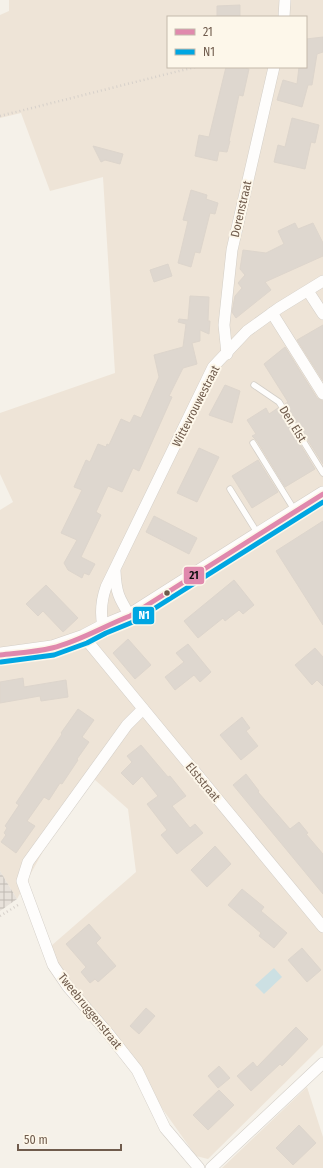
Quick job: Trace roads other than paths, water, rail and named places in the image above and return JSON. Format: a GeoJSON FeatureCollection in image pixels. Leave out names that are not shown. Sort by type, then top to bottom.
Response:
{"type":"FeatureCollection","features":[{"type":"Feature","properties":{"kind":"street"},"geometry":{"type":"LineString","coordinates":[[284,16],[285,0]]}},
{"type":"Feature","properties":{"kind":"street","name":"Dorenstraat"},"geometry":{"type":"LineString","coordinates":[[227,354],[224,326],[232,250],[274,68]]}},
{"type":"Feature","properties":{"kind":"street","name":"Wittevrouwestraat"},"geometry":{"type":"LineString","coordinates":[[103,627],[100,612],[106,587],[213,367],[247,332],[272,313],[323,281]]}},
{"type":"Feature","properties":{"kind":"street"},"geometry":{"type":"LineString","coordinates":[[308,291],[323,314]]}},
{"type":"Feature","properties":{"kind":"street"},"geometry":{"type":"LineString","coordinates":[[272,313],[323,394]]}},
{"type":"Feature","properties":{"kind":"street"},"geometry":{"type":"LineString","coordinates":[[0,655],[52,648],[84,637],[103,627],[130,616],[323,494]]}},
{"type":"Feature","properties":{"kind":"street"},"geometry":{"type":"LineString","coordinates":[[115,571],[116,586],[119,597],[130,616]]}},
{"type":"Feature","properties":{"kind":"street","name":"Elststraat"},"geometry":{"type":"LineString","coordinates":[[84,637],[323,927]]}},
{"type":"Feature","properties":{"kind":"street","name":"Tweebruggenstraat"},"geometry":{"type":"LineString","coordinates":[[143,709],[127,725],[28,862],[22,882],[53,965],[68,987],[107,1032],[137,1070],[166,1128],[199,1168]]}},
{"type":"Feature","properties":{"kind":"street"},"geometry":{"type":"LineString","coordinates":[[211,1168],[323,1063]]}},
{"type":"Feature","properties":{"kind":"lane","name":"Den Elst"},"geometry":{"type":"LineString","coordinates":[[254,385],[279,402],[323,472]]}},
{"type":"Feature","properties":{"kind":"lane"},"geometry":{"type":"LineString","coordinates":[[253,443],[295,512]]}},
{"type":"Feature","properties":{"kind":"lane"},"geometry":{"type":"LineString","coordinates":[[230,489],[258,534]]}}]}
